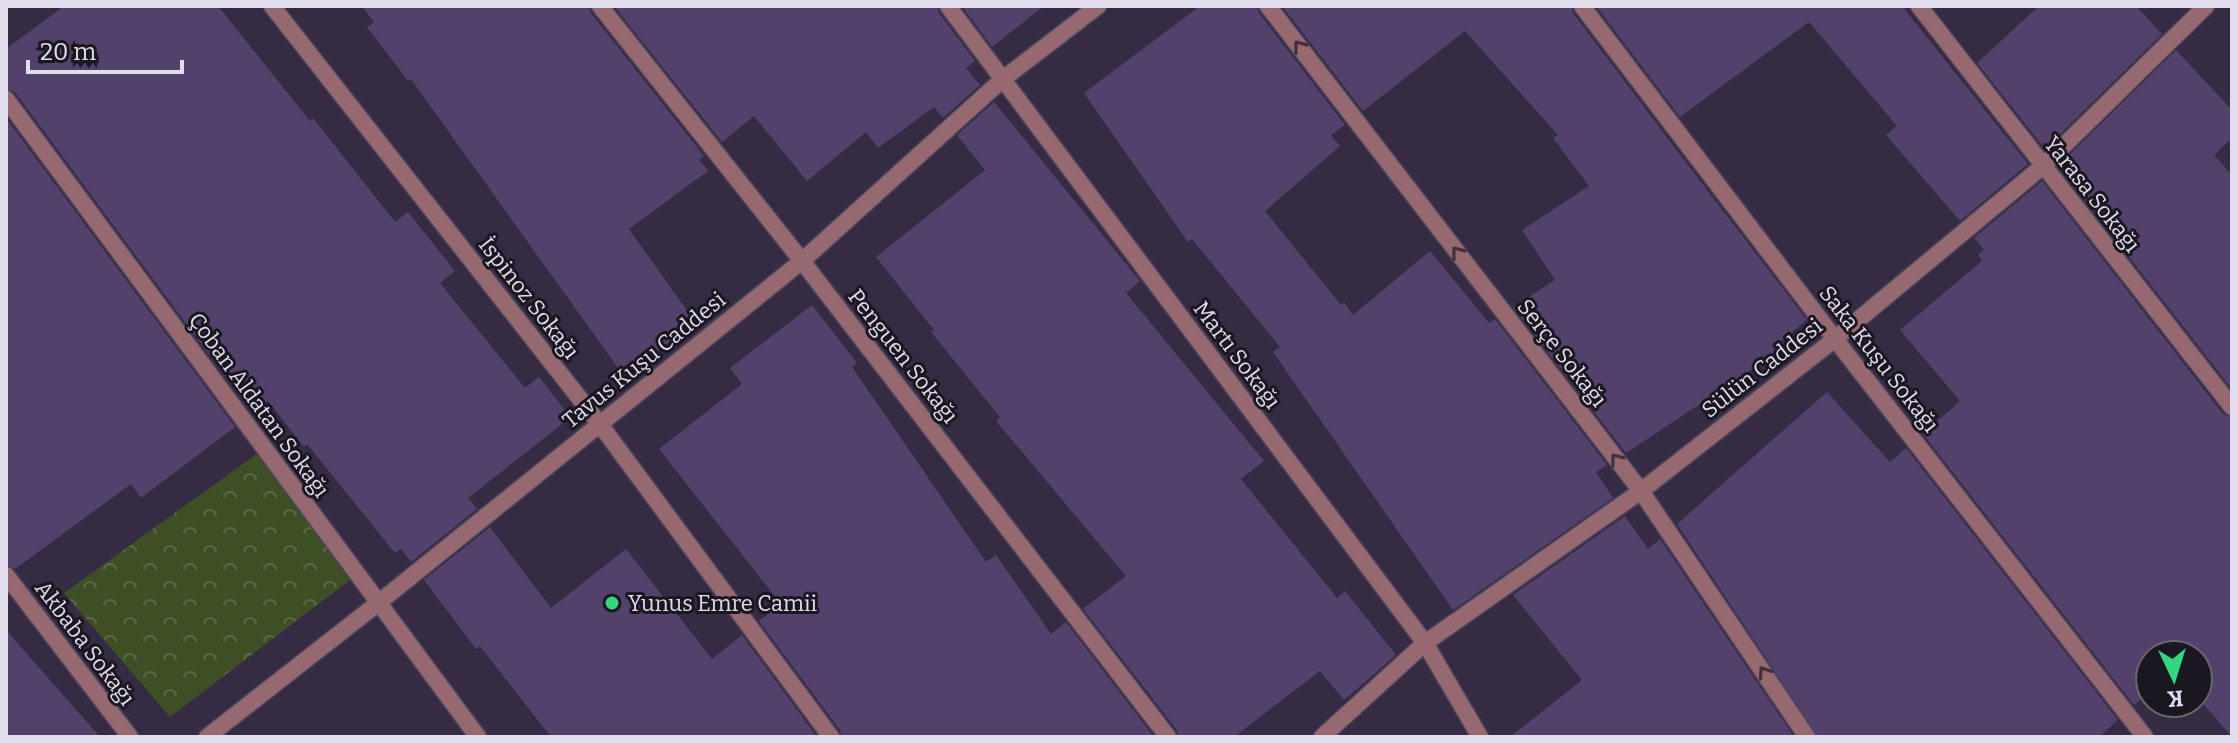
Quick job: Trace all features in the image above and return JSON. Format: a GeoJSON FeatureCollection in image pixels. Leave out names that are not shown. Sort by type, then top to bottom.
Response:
{"type":"FeatureCollection","features":[{"type":"Feature","properties":{"kind":"street","name":"İspinoz Sokağı"},"geometry":{"type":"LineString","coordinates":[[272,6],[599,423],[831,737]]}},
{"type":"Feature","properties":{"kind":"street","name":"Penguen Sokağı"},"geometry":{"type":"LineString","coordinates":[[600,6],[802,261],[1168,737]]}},
{"type":"Feature","properties":{"kind":"street","name":"Martı Sokağı"},"geometry":{"type":"LineString","coordinates":[[948,6],[1425,643],[1480,737]]}},
{"type":"Feature","properties":{"kind":"street","name":"Tavus Kuşu Caddesi"},"geometry":{"type":"LineString","coordinates":[[207,737],[802,261],[1003,79],[1098,6]]}},
{"type":"Feature","properties":{"kind":"street","name":"Serçe Sokağı"},"geometry":{"type":"LineString","coordinates":[[1268,6],[1641,491],[1807,737]]}},
{"type":"Feature","properties":{"kind":"street","name":"Saka Kuşu Sokağı"},"geometry":{"type":"LineString","coordinates":[[1582,6],[1835,339],[2145,737]]}},
{"type":"Feature","properties":{"kind":"street","name":"Yarasa Sokağı"},"geometry":{"type":"LineString","coordinates":[[1919,6],[2232,407]]}},
{"type":"Feature","properties":{"kind":"street","name":"Sülün Caddesi"},"geometry":{"type":"LineString","coordinates":[[1322,737],[1425,643],[1641,491],[1835,339],[2043,166],[2206,6]]}},
{"type":"Feature","properties":{"kind":"street","name":"Çoban Aldatan Sokağı"},"geometry":{"type":"LineString","coordinates":[[6,99],[478,737]]}},
{"type":"Feature","properties":{"kind":"street","name":"Akbaba Sokağı"},"geometry":{"type":"LineString","coordinates":[[6,575],[130,737]]}},
{"type":"Feature","properties":{"kind":"green space"},"geometry":{"type":"Polygon","coordinates":[[[258,453],[350,580],[170,717],[64,593],[258,453]]]}},
{"type":"Feature","properties":{"kind":"building"},"geometry":{"type":"Polygon","coordinates":[[[64,6],[218,6],[310,121],[313,118],[395,222],[408,212],[455,271],[440,283],[525,388],[539,377],[568,414],[564,417],[566,421],[468,498],[477,509],[411,562],[401,549],[395,553],[268,401],[252,413],[15,92],[6,88],[6,49],[64,6]]]}},
{"type":"Feature","properties":{"kind":"building"},"geometry":{"type":"Polygon","coordinates":[[[362,6],[589,6],[591,13],[704,156],[699,160],[708,171],[629,229],[696,323],[623,375],[411,79],[408,81],[367,27],[374,22],[362,6]]]}},
{"type":"Feature","properties":{"kind":"building"},"geometry":{"type":"Polygon","coordinates":[[[614,6],[937,6],[975,61],[966,68],[980,85],[943,118],[934,107],[878,148],[866,132],[807,181],[754,116],[722,142],[614,6]]]}},
{"type":"Feature","properties":{"kind":"building"},"geometry":{"type":"Polygon","coordinates":[[[962,6],[1044,6],[992,47],[962,6]]]}},
{"type":"Feature","properties":{"kind":"building"},"geometry":{"type":"Polygon","coordinates":[[[1200,6],[1257,6],[1259,13],[1345,125],[1331,135],[1340,146],[1265,211],[1341,305],[1344,302],[1353,315],[1430,251],[1489,323],[1495,319],[1607,465],[1596,472],[1613,498],[1453,610],[1273,352],[1280,347],[1192,239],[1188,242],[1084,93],[1200,6]]]}},
{"type":"Feature","properties":{"kind":"building"},"geometry":{"type":"Polygon","coordinates":[[[1282,6],[1571,6],[1573,13],[1807,320],[1781,341],[1786,347],[1626,453],[1513,307],[1555,280],[1522,230],[1589,186],[1553,138],[1558,135],[1465,31],[1363,111],[1282,6]]]}},
{"type":"Feature","properties":{"kind":"building"},"geometry":{"type":"Polygon","coordinates":[[[1596,6],[1902,6],[2028,164],[1960,221],[1886,135],[1897,126],[1809,22],[1680,117],[1596,6]]]}},
{"type":"Feature","properties":{"kind":"building"},"geometry":{"type":"Polygon","coordinates":[[[2039,6],[2136,6],[2162,34],[2045,149],[1977,63],[2039,6]]]}},
{"type":"Feature","properties":{"kind":"building"},"geometry":{"type":"Polygon","coordinates":[[[2176,50],[2232,110],[2232,138],[2214,155],[2232,175],[2232,389],[2058,166],[2176,50]]]}},
{"type":"Feature","properties":{"kind":"building"},"geometry":{"type":"Polygon","coordinates":[[[994,102],[1140,281],[1126,293],[1264,461],[1241,479],[1337,598],[1345,591],[1396,655],[1344,700],[1320,671],[1234,737],[1179,737],[1177,730],[1083,609],[1126,576],[996,421],[1000,417],[931,332],[934,330],[876,257],[985,170],[957,135],[994,102]]]}},
{"type":"Feature","properties":{"kind":"building"},"geometry":{"type":"Polygon","coordinates":[[[6,118],[235,427],[141,498],[131,484],[15,569],[6,564],[6,118]]]}},
{"type":"Feature","properties":{"kind":"building"},"geometry":{"type":"Polygon","coordinates":[[[2042,181],[2223,414],[2232,418],[2232,737],[2214,716],[2214,639],[2134,639],[2134,705],[1923,434],[1960,401],[1900,330],[1982,261],[1978,255],[1984,250],[1974,238],[2042,181]]]}},
{"type":"Feature","properties":{"kind":"building"},"geometry":{"type":"Polygon","coordinates":[[[812,305],[857,363],[852,367],[986,562],[996,555],[1051,634],[1066,622],[1154,737],[842,737],[840,730],[759,621],[781,604],[659,449],[742,384],[730,368],[812,305]]]}},
{"type":"Feature","properties":{"kind":"building"},"geometry":{"type":"Polygon","coordinates":[[[1827,392],[1890,462],[1906,448],[2118,720],[2099,737],[1818,737],[1677,524],[1827,392]]]}},
{"type":"Feature","properties":{"kind":"building"},"geometry":{"type":"Polygon","coordinates":[[[1625,516],[1648,549],[1660,539],[1794,737],[1510,737],[1582,680],[1513,595],[1625,516]]]}},
{"type":"Feature","properties":{"kind":"building"},"geometry":{"type":"Polygon","coordinates":[[[490,527],[551,608],[626,549],[712,659],[742,635],[817,737],[551,737],[480,646],[476,649],[424,580],[490,527]]]}},
{"type":"Feature","properties":{"kind":"building"},"geometry":{"type":"Polygon","coordinates":[[[6,630],[49,679],[100,737],[6,737],[6,630]]]}},
{"type":"Feature","properties":{"kind":"place","name":"Yunus Emre Camii"},"geometry":{"type":"Point","coordinates":[612,603]}}]}
